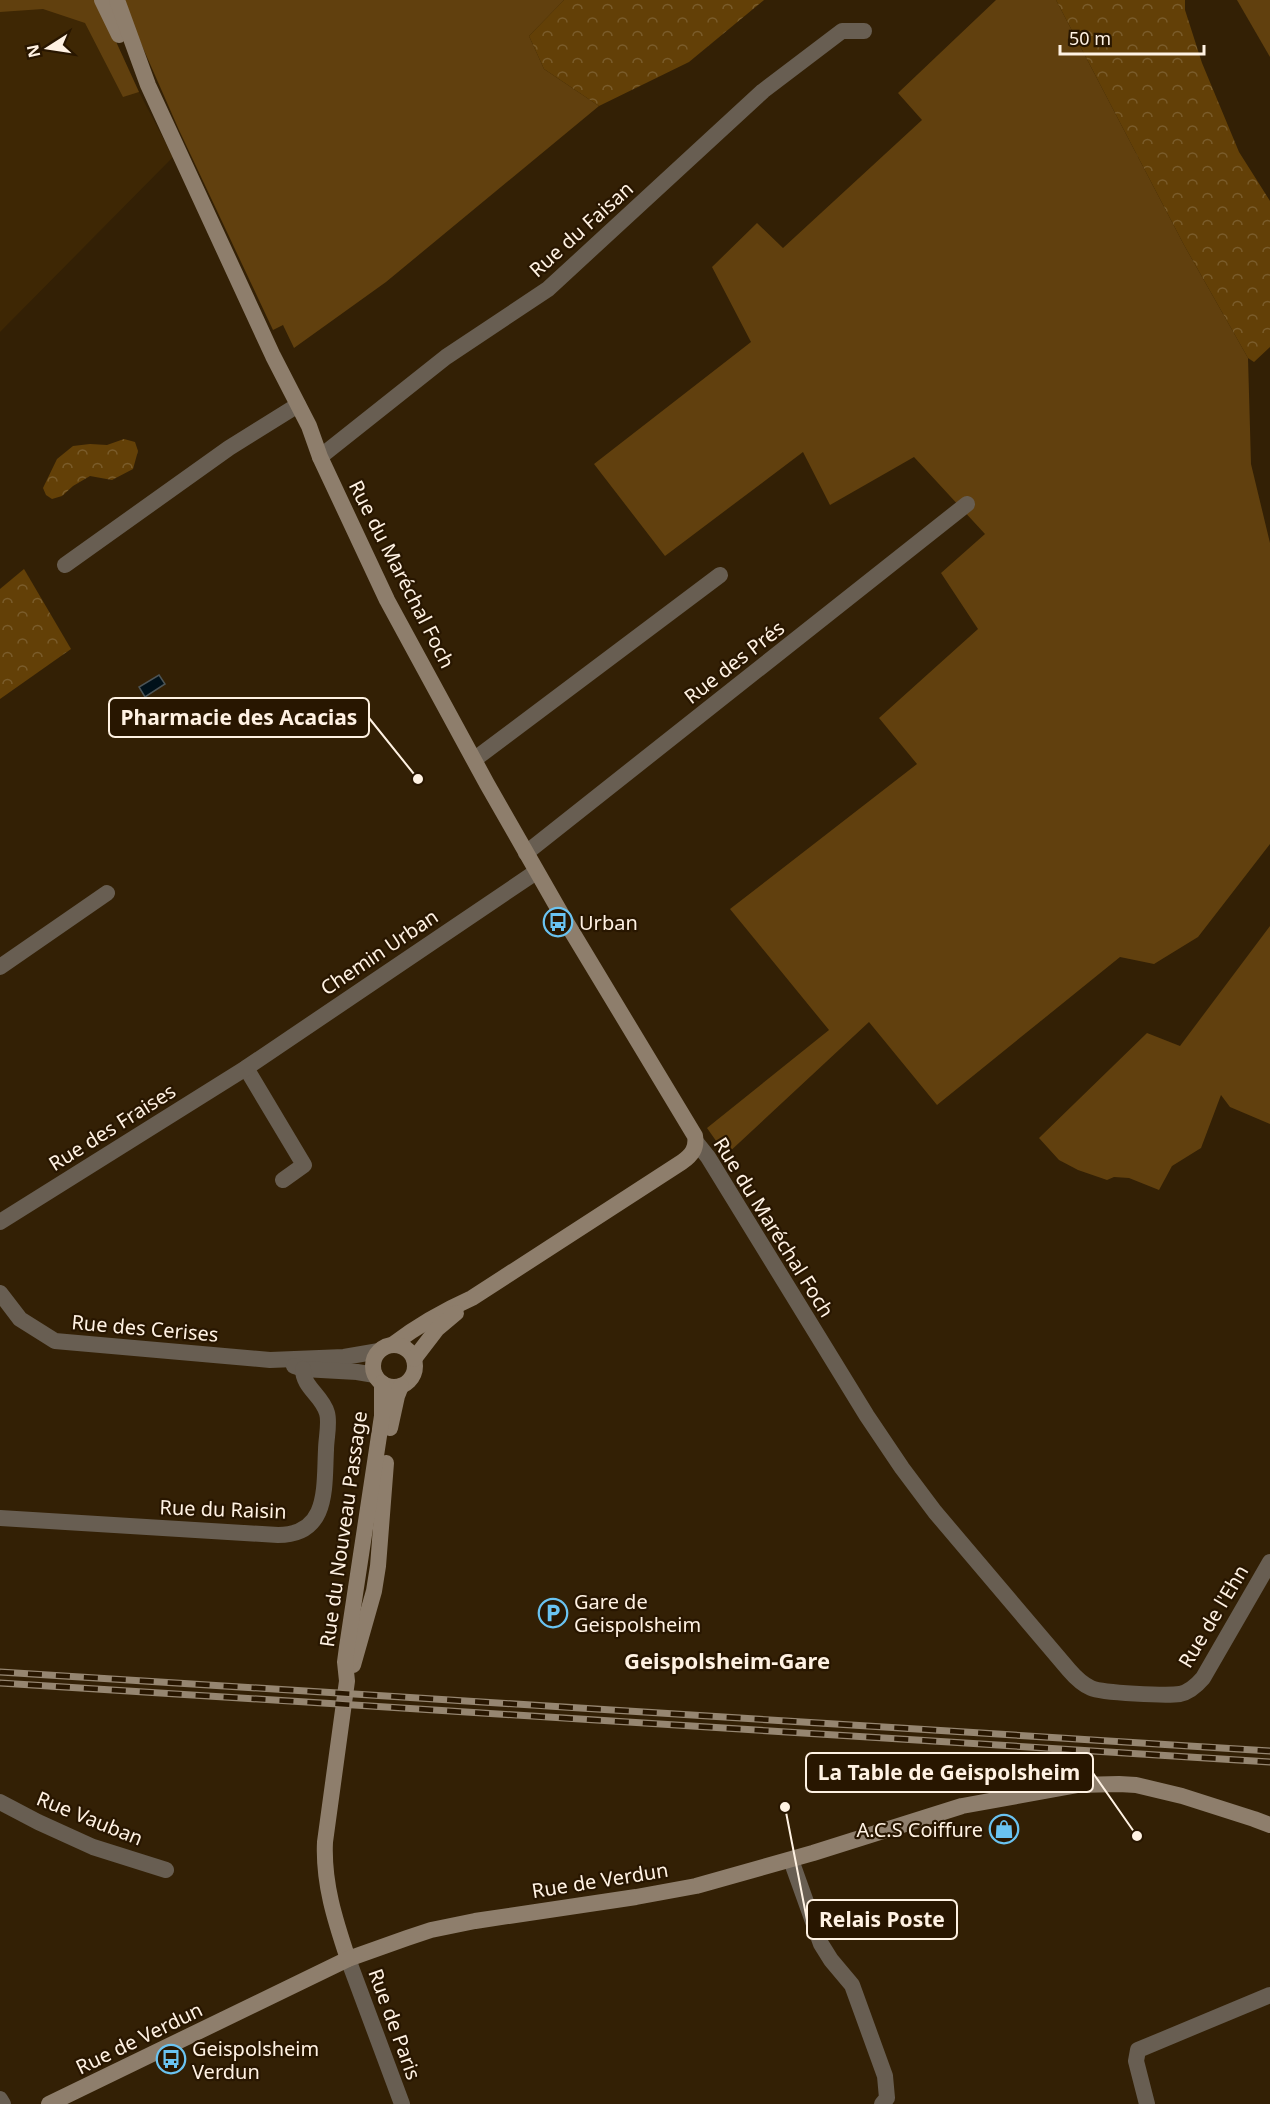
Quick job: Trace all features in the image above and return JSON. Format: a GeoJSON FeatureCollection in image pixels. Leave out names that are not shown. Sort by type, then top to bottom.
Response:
{"type":"FeatureCollection","features":[{"type":"Feature","properties":{"kind":"main road","name":"Rue du Maréchal Foch"},"geometry":{"type":"LineString","coordinates":[[102,0],[134,64],[148,85]]}},
{"type":"Feature","properties":{"kind":"main road","name":"Rue du Maréchal Foch"},"geometry":{"type":"LineString","coordinates":[[117,0],[148,85],[309,426],[320,457],[387,600],[526,853],[690,1128],[696,1142]]}},
{"type":"Feature","properties":{"kind":"main road"},"geometry":{"type":"LineString","coordinates":[[472,1298],[441,1312],[386,1348],[373,1364],[378,1379],[388,1386],[401,1386],[411,1378],[414,1372],[414,1359],[437,1329],[472,1298],[682,1162],[690,1156],[696,1142]]}},
{"type":"Feature","properties":{"kind":"main road"},"geometry":{"type":"LineString","coordinates":[[386,1348],[406,1349],[414,1359]]}},
{"type":"Feature","properties":{"kind":"main road","name":"Rue du Nouveau Passage"},"geometry":{"type":"LineString","coordinates":[[347,1681],[345,1662],[382,1416],[378,1379]]}},
{"type":"Feature","properties":{"kind":"main road","name":"Rue du Nouveau Passage"},"geometry":{"type":"LineString","coordinates":[[348,1959],[332,1908],[324,1859],[327,1815],[347,1681],[374,1590],[387,1450],[401,1386]]}},
{"type":"Feature","properties":{"kind":"main road","name":"Rue de Verdun"},"geometry":{"type":"LineString","coordinates":[[49,2104],[348,1959],[431,1930],[666,1892],[790,1860],[962,1806],[1078,1785],[1136,1785],[1182,1796],[1270,1825]]}},
{"type":"Feature","properties":{"kind":"street","name":"Rue du Faisan"},"geometry":{"type":"LineString","coordinates":[[320,457],[446,357],[548,289],[763,91],[842,31],[864,31]]}},
{"type":"Feature","properties":{"kind":"street"},"geometry":{"type":"LineString","coordinates":[[65,565],[229,448],[298,405]]}},
{"type":"Feature","properties":{"kind":"street","name":"Rue des Prés"},"geometry":{"type":"LineString","coordinates":[[526,853],[967,504]]}},
{"type":"Feature","properties":{"kind":"street"},"geometry":{"type":"LineString","coordinates":[[474,759],[720,575]]}},
{"type":"Feature","properties":{"kind":"street","name":"Chemin Urban"},"geometry":{"type":"LineString","coordinates":[[246,1068],[537,872]]}},
{"type":"Feature","properties":{"kind":"street"},"geometry":{"type":"LineString","coordinates":[[0,967],[107,893]]}},
{"type":"Feature","properties":{"kind":"street"},"geometry":{"type":"LineString","coordinates":[[246,1068],[304,1165],[283,1180]]}},
{"type":"Feature","properties":{"kind":"street","name":"Rue des Fraises"},"geometry":{"type":"LineString","coordinates":[[0,1222],[246,1068]]}},
{"type":"Feature","properties":{"kind":"street","name":"Rue du Maréchal Foch"},"geometry":{"type":"LineString","coordinates":[[696,1142],[708,1157],[867,1416],[902,1468],[976,1562],[1069,1670],[1084,1684]]}},
{"type":"Feature","properties":{"kind":"street","name":"Rue des Cerises"},"geometry":{"type":"LineString","coordinates":[[0,1293],[20,1319],[55,1341],[270,1360],[344,1357],[386,1348]]}},
{"type":"Feature","properties":{"kind":"street","name":"Rue des Cerises"},"geometry":{"type":"LineString","coordinates":[[270,1360],[303,1369],[357,1372],[378,1379]]}},
{"type":"Feature","properties":{"kind":"street","name":"Rue du Raisin"},"geometry":{"type":"LineString","coordinates":[[0,1518],[278,1535],[290,1535],[308,1528],[315,1520],[321,1505],[327,1414],[316,1394],[305,1382],[303,1369]]}},
{"type":"Feature","properties":{"kind":"street","name":"Rue de l'Ehn"},"geometry":{"type":"LineString","coordinates":[[1084,1684],[1101,1691],[1113,1692],[1182,1694],[1189,1690],[1203,1678],[1270,1562]]}},
{"type":"Feature","properties":{"kind":"street","name":"Rue Vauban"},"geometry":{"type":"LineString","coordinates":[[0,1802],[38,1822],[93,1846],[166,1870]]}},
{"type":"Feature","properties":{"kind":"street"},"geometry":{"type":"LineString","coordinates":[[790,1860],[821,1944],[852,1985],[885,2076],[887,2098],[882,2104]]}},
{"type":"Feature","properties":{"kind":"street","name":"Rue de Paris"},"geometry":{"type":"LineString","coordinates":[[348,1959],[402,2104]]}},
{"type":"Feature","properties":{"kind":"street"},"geometry":{"type":"LineString","coordinates":[[1147,2104],[1136,2061],[1138,2050],[1270,1995]]}},
{"type":"Feature","properties":{"kind":"street"},"geometry":{"type":"LineString","coordinates":[[0,2099],[3,2104]]}},
{"type":"Feature","properties":{"kind":"shaded area"},"geometry":{"type":"Polygon","coordinates":[[[0,0],[97,0],[139,92],[173,157],[0,332],[0,0]]]}},
{"type":"Feature","properties":{"kind":"shaded area"},"geometry":{"type":"Polygon","coordinates":[[[0,0],[97,0],[139,92],[123,97],[85,23],[43,9],[0,12],[0,0]]]}},
{"type":"Feature","properties":{"kind":"shaded area"},"geometry":{"type":"Polygon","coordinates":[[[125,0],[564,0],[529,36],[544,69],[599,106],[386,282],[294,348],[283,325],[273,330],[179,130],[136,32],[125,0]]]}},
{"type":"Feature","properties":{"kind":"shaded area"},"geometry":{"type":"Polygon","coordinates":[[[996,0],[1056,0],[1184,245],[1248,358],[1251,464],[1270,543],[1270,844],[1198,937],[1154,964],[1120,957],[937,1105],[869,1022],[726,1155],[707,1128],[829,1030],[730,909],[917,764],[879,718],[978,629],[941,573],[985,534],[914,457],[830,505],[803,452],[665,556],[594,464],[751,342],[712,267],[757,223],[783,248],[922,120],[898,93],[996,0]]]}},
{"type":"Feature","properties":{"kind":"shaded area"},"geometry":{"type":"Polygon","coordinates":[[[1237,0],[1270,0],[1270,57],[1237,0]]]}},
{"type":"Feature","properties":{"kind":"shaded area"},"geometry":{"type":"Polygon","coordinates":[[[1270,926],[1270,1124],[1230,1107],[1221,1095],[1201,1148],[1172,1166],[1159,1190],[1129,1178],[1114,1177],[1107,1180],[1078,1170],[1059,1160],[1039,1138],[1147,1033],[1180,1046],[1270,926]]]}},
{"type":"Feature","properties":{"kind":"green space"},"geometry":{"type":"Polygon","coordinates":[[[564,0],[764,0],[689,62],[599,106],[544,69],[529,36],[564,0]]]}},
{"type":"Feature","properties":{"kind":"green space"},"geometry":{"type":"Polygon","coordinates":[[[1056,0],[1185,0],[1185,10],[1202,63],[1239,152],[1270,201],[1270,347],[1254,362],[1248,358],[1184,245],[1056,0]]]}},
{"type":"Feature","properties":{"kind":"green space"},"geometry":{"type":"Polygon","coordinates":[[[124,439],[135,442],[138,451],[133,469],[112,480],[90,476],[62,496],[52,499],[46,495],[43,488],[57,459],[73,446],[107,445],[124,439]]]}},
{"type":"Feature","properties":{"kind":"green space"},"geometry":{"type":"Polygon","coordinates":[[[24,569],[71,649],[0,699],[0,589],[24,569]]]}},
{"type":"Feature","properties":{"kind":"water"},"geometry":{"type":"Polygon","coordinates":[[[159,675],[165,684],[145,697],[139,687],[159,675]]]}},
{"type":"Feature","properties":{"kind":"railway"},"geometry":{"type":"LineString","coordinates":[[0,1672],[1270,1751]]}},
{"type":"Feature","properties":{"kind":"railway"},"geometry":{"type":"LineString","coordinates":[[0,1683],[1270,1762]]}},
{"type":"Feature","properties":{"kind":"place","name":"Pharmacie des Acacias"},"geometry":{"type":"Point","coordinates":[418,779]}},
{"type":"Feature","properties":{"kind":"place","name":"Urban"},"geometry":{"type":"Point","coordinates":[558,922]}},
{"type":"Feature","properties":{"kind":"place","name":"Gare de Geispolsheim"},"geometry":{"type":"Point","coordinates":[553,1613]}},
{"type":"Feature","properties":{"kind":"place","name":"Relais Poste"},"geometry":{"type":"Point","coordinates":[785,1807]}},
{"type":"Feature","properties":{"kind":"place","name":"A.C.S Coiffure"},"geometry":{"type":"Point","coordinates":[1004,1829]}},
{"type":"Feature","properties":{"kind":"place","name":"La Table de Geispolsheim"},"geometry":{"type":"Point","coordinates":[1137,1836]}},
{"type":"Feature","properties":{"kind":"place","name":"Geispolsheim Verdun"},"geometry":{"type":"Point","coordinates":[171,2059]}},
{"type":"Feature","properties":{"kind":"district","name":"Geispolsheim-Gare"},"geometry":{"type":"Point","coordinates":[727,1660]}}]}
